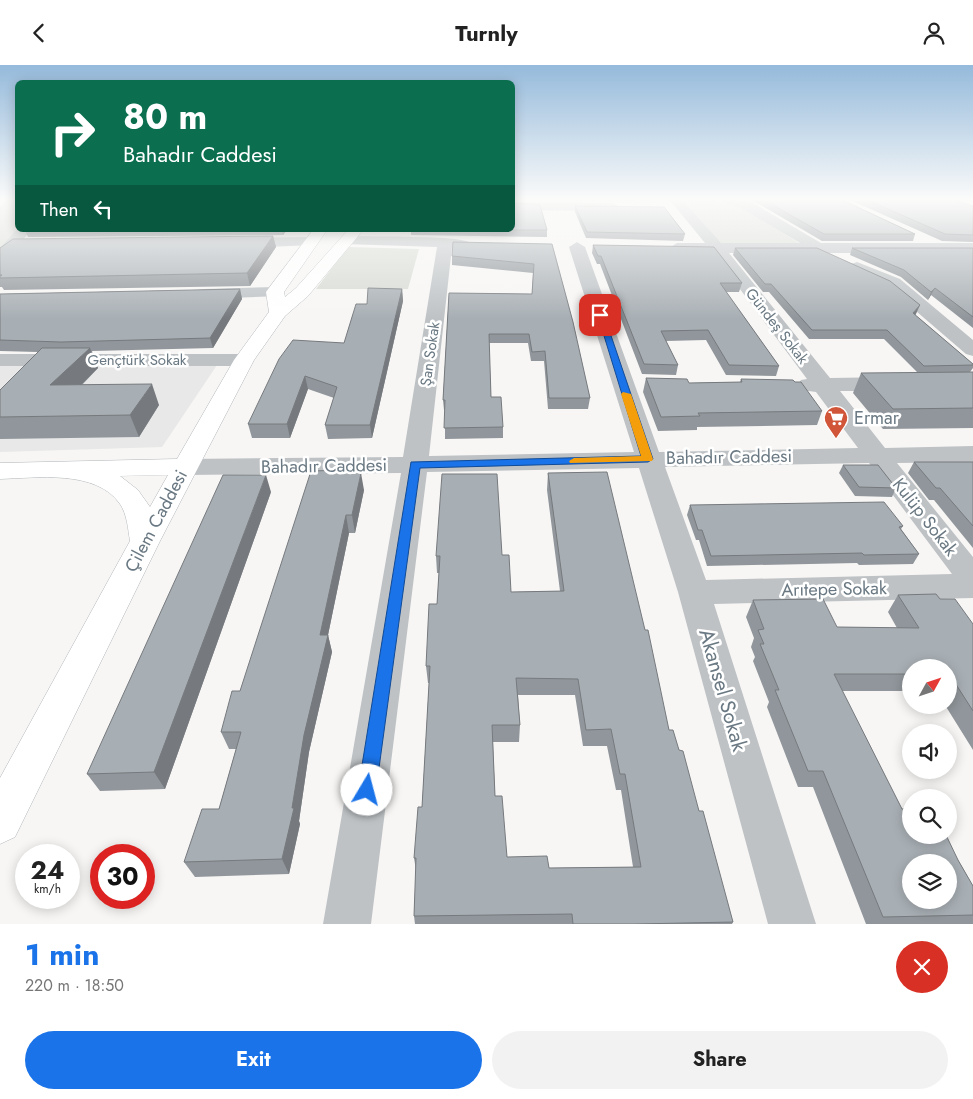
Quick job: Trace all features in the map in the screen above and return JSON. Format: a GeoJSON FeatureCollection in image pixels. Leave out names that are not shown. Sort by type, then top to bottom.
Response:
{"type":"FeatureCollection","features":[{"type":"Feature","properties":{"kind":"main road","name":"Çilem Caddesi"},"geometry":{"type":"LineString","coordinates":[[0,822],[184,467],[313,239]]}},
{"type":"Feature","properties":{"kind":"main road"},"geometry":{"type":"LineString","coordinates":[[276,302],[302,292],[349,239]]}},
{"type":"Feature","properties":{"kind":"main road"},"geometry":{"type":"LineString","coordinates":[[0,471],[184,467]]}},
{"type":"Feature","properties":{"kind":"main road"},"geometry":{"type":"LineString","coordinates":[[47,470],[87,474],[120,487],[137,510],[143,526],[145,541]]}},
{"type":"Feature","properties":{"kind":"street"},"geometry":{"type":"LineString","coordinates":[[0,257],[16,239]]}},
{"type":"Feature","properties":{"kind":"street"},"geometry":{"type":"LineString","coordinates":[[220,243],[273,239]]}},
{"type":"Feature","properties":{"kind":"street"},"geometry":{"type":"LineString","coordinates":[[400,239],[473,243]]}},
{"type":"Feature","properties":{"kind":"street","name":"Gündeş Sokak"},"geometry":{"type":"LineString","coordinates":[[708,239],[878,455]]}},
{"type":"Feature","properties":{"kind":"street"},"geometry":{"type":"LineString","coordinates":[[803,239],[818,248],[894,283],[973,350]]}},
{"type":"Feature","properties":{"kind":"street"},"geometry":{"type":"LineString","coordinates":[[924,239],[973,260]]}},
{"type":"Feature","properties":{"kind":"street","name":"Şan Sokak"},"geometry":{"type":"LineString","coordinates":[[347,924],[415,465],[445,242]]}},
{"type":"Feature","properties":{"kind":"street"},"geometry":{"type":"LineString","coordinates":[[12,244],[31,244]]}},
{"type":"Feature","properties":{"kind":"street","name":"Akansel Sokak"},"geometry":{"type":"LineString","coordinates":[[576,247],[632,383],[648,459],[694,592],[792,924]]}},
{"type":"Feature","properties":{"kind":"street"},"geometry":{"type":"LineString","coordinates":[[658,248],[973,247]]}},
{"type":"Feature","properties":{"kind":"street"},"geometry":{"type":"LineString","coordinates":[[186,294],[276,302]]}},
{"type":"Feature","properties":{"kind":"street","name":"Gençtürk Sokak"},"geometry":{"type":"LineString","coordinates":[[0,360],[244,359]]}},
{"type":"Feature","properties":{"kind":"street"},"geometry":{"type":"LineString","coordinates":[[785,385],[917,384]]}},
{"type":"Feature","properties":{"kind":"street","name":"Bahadır Caddesi"},"geometry":{"type":"LineString","coordinates":[[184,467],[415,465],[973,454]]}},
{"type":"Feature","properties":{"kind":"street","name":"Kulüp Sokak"},"geometry":{"type":"LineString","coordinates":[[878,455],[973,579]]}},
{"type":"Feature","properties":{"kind":"street","name":"Arıtepe Sokak"},"geometry":{"type":"LineString","coordinates":[[694,592],[973,586]]}},
{"type":"Feature","properties":{"kind":"shaded area"},"geometry":{"type":"Polygon","coordinates":[[[0,239],[11,239],[0,252],[0,239]]]}},
{"type":"Feature","properties":{"kind":"shaded area"},"geometry":{"type":"Polygon","coordinates":[[[717,239],[793,239],[799,243],[721,244],[717,239]]]}},
{"type":"Feature","properties":{"kind":"shaded area"},"geometry":{"type":"Polygon","coordinates":[[[348,247],[419,249],[408,289],[316,289],[348,247]]]}},
{"type":"Feature","properties":{"kind":"shaded area"},"geometry":{"type":"Polygon","coordinates":[[[0,364],[217,365],[162,447],[0,452],[0,364]]]}},
{"type":"Feature","properties":{"kind":"building"},"geometry":{"type":"Polygon","coordinates":[[[13,239],[271,239],[247,273],[0,278],[2,275],[0,275],[0,248],[13,239]]]}},
{"type":"Feature","properties":{"kind":"building"},"geometry":{"type":"Polygon","coordinates":[[[453,242],[552,244],[573,322],[590,398],[549,398],[545,351],[532,352],[529,334],[489,334],[491,397],[501,397],[503,427],[444,428],[445,400],[443,400],[449,293],[532,294],[534,264],[452,256],[453,242]]]}},
{"type":"Feature","properties":{"kind":"building"},"geometry":{"type":"Polygon","coordinates":[[[593,245],[714,247],[742,283],[720,283],[779,366],[729,365],[708,330],[661,331],[678,365],[644,364],[601,256],[598,256],[593,245]]]}},
{"type":"Feature","properties":{"kind":"building"},"geometry":{"type":"Polygon","coordinates":[[[735,248],[817,248],[890,281],[920,305],[913,313],[973,365],[924,366],[887,330],[812,330],[771,284],[765,284],[735,248]]]}},
{"type":"Feature","properties":{"kind":"building"},"geometry":{"type":"Polygon","coordinates":[[[852,248],[973,248],[973,317],[935,288],[931,292],[904,270],[852,248]]]}},
{"type":"Feature","properties":{"kind":"building"},"geometry":{"type":"Polygon","coordinates":[[[368,288],[402,289],[370,425],[325,425],[337,387],[305,376],[287,424],[248,424],[279,359],[293,340],[344,343],[356,304],[367,304],[368,288]]]}},
{"type":"Feature","properties":{"kind":"building"},"geometry":{"type":"Polygon","coordinates":[[[240,289],[210,338],[61,342],[0,340],[0,294],[240,289]]]}},
{"type":"Feature","properties":{"kind":"building"},"geometry":{"type":"Polygon","coordinates":[[[42,348],[90,348],[50,385],[152,384],[130,415],[0,417],[0,390],[42,348]]]}},
{"type":"Feature","properties":{"kind":"building"},"geometry":{"type":"Polygon","coordinates":[[[973,372],[973,408],[893,409],[861,373],[973,372]]]}},
{"type":"Feature","properties":{"kind":"building"},"geometry":{"type":"Polygon","coordinates":[[[646,378],[687,379],[689,383],[742,382],[741,379],[793,380],[801,382],[822,411],[698,413],[700,416],[661,417],[646,378]]]}},
{"type":"Feature","properties":{"kind":"building"},"geometry":{"type":"Polygon","coordinates":[[[914,462],[973,462],[973,526],[940,488],[936,488],[914,462]]]}},
{"type":"Feature","properties":{"kind":"building"},"geometry":{"type":"Polygon","coordinates":[[[843,465],[878,465],[896,488],[859,487],[843,465]]]}},
{"type":"Feature","properties":{"kind":"building"},"geometry":{"type":"Polygon","coordinates":[[[348,470],[347,473],[361,473],[352,515],[346,515],[320,635],[328,635],[304,735],[292,808],[294,808],[282,859],[184,862],[202,809],[219,809],[241,732],[221,732],[232,691],[240,691],[311,471],[348,470]]]}},
{"type":"Feature","properties":{"kind":"building"},"geometry":{"type":"Polygon","coordinates":[[[607,472],[645,630],[648,630],[669,730],[673,730],[679,750],[683,751],[699,811],[703,811],[733,922],[573,924],[572,914],[414,916],[416,858],[414,858],[418,807],[422,807],[430,666],[426,666],[429,604],[437,604],[440,556],[436,556],[442,474],[497,474],[502,555],[509,555],[511,592],[564,591],[548,473],[607,472]],[[516,678],[520,725],[492,725],[495,796],[502,796],[507,857],[547,856],[549,868],[641,867],[625,774],[620,774],[611,729],[586,730],[578,679],[516,678]]]}},
{"type":"Feature","properties":{"kind":"building"},"geometry":{"type":"Polygon","coordinates":[[[223,475],[266,475],[154,772],[87,774],[223,475]]]}},
{"type":"Feature","properties":{"kind":"building"},"geometry":{"type":"Polygon","coordinates":[[[884,502],[903,526],[899,527],[919,554],[864,555],[862,553],[711,556],[702,530],[698,530],[690,505],[884,502]]]}},
{"type":"Feature","properties":{"kind":"building"},"geometry":{"type":"Polygon","coordinates":[[[936,594],[940,599],[955,599],[973,624],[973,711],[958,688],[958,659],[902,659],[902,674],[834,674],[902,809],[902,844],[950,844],[955,854],[902,854],[902,909],[957,909],[957,858],[973,886],[973,915],[883,917],[823,771],[808,771],[775,690],[779,690],[760,644],[764,644],[758,630],[764,629],[753,600],[823,599],[837,627],[919,628],[898,595],[936,594]]]}},
{"type":"Feature","properties":{"kind":"slow traffic"},"geometry":{"type":"LineString","coordinates":[[574,461],[648,459],[626,394]]}},
{"type":"Feature","properties":{"kind":"place","name":"Ermar"},"geometry":{"type":"Point","coordinates":[836,439]}},
{"type":"Feature","properties":{"kind":"route"},"geometry":{"type":"LineString","coordinates":[[367,790],[415,465],[648,459],[600,315]]}}]}
